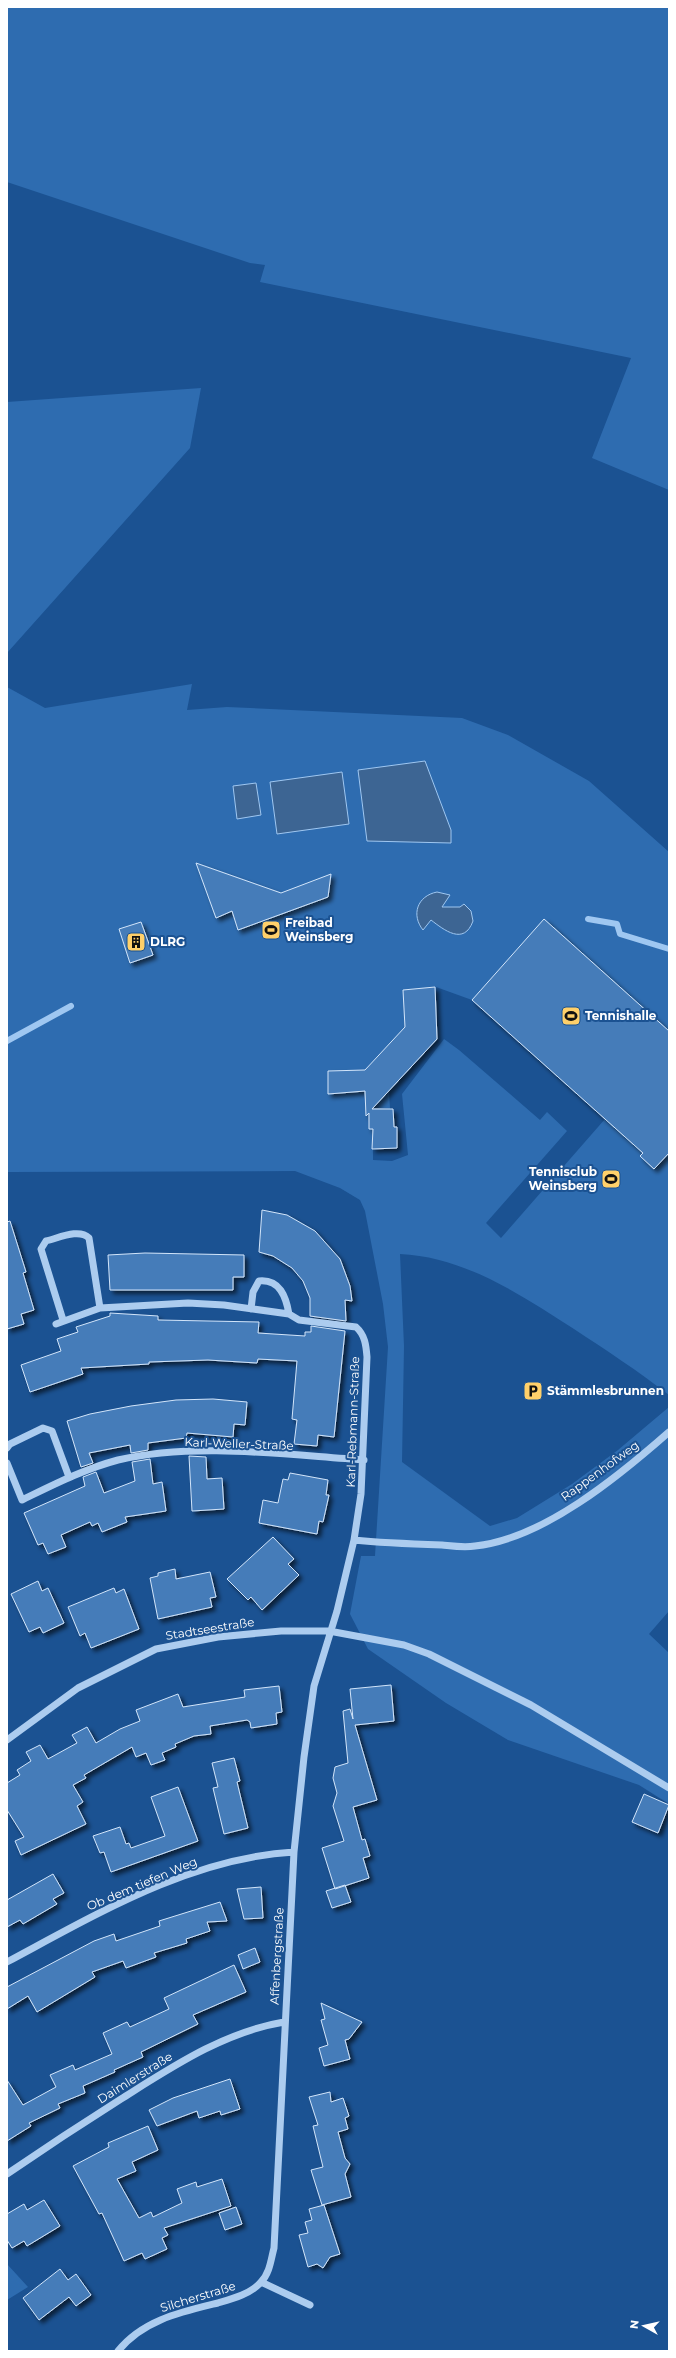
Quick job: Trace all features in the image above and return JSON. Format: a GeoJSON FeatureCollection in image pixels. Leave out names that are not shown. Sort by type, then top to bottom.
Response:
{"type":"FeatureCollection","features":[{"type":"Feature","properties":{"kind":"street"},"geometry":{"type":"LineString","coordinates":[[63,1320],[41,1250],[46,1241],[79,1233],[85,1234],[89,1238],[100,1308]]}},
{"type":"Feature","properties":{"kind":"street"},"geometry":{"type":"LineString","coordinates":[[251,1309],[256,1284],[259,1281],[265,1280],[272,1282],[283,1292],[290,1314]]}},
{"type":"Feature","properties":{"kind":"street","name":"Karl-Rebmann-Straße"},"geometry":{"type":"LineString","coordinates":[[56,1324],[63,1320],[100,1308],[188,1303],[290,1314],[299,1320],[350,1326],[361,1332],[365,1341],[367,1356],[364,1460],[354,1540],[337,1611],[329,1631]]}},
{"type":"Feature","properties":{"kind":"street"},"geometry":{"type":"LineString","coordinates":[[7,1448],[10,1444],[43,1428],[49,1429],[52,1431],[68,1477]]}},
{"type":"Feature","properties":{"kind":"street","name":"Rappenhofweg"},"geometry":{"type":"LineString","coordinates":[[354,1540],[396,1544],[475,1546],[525,1533],[582,1501],[628,1468],[669,1432]]}},
{"type":"Feature","properties":{"kind":"street","name":"Karl-Weller-Straße"},"geometry":{"type":"LineString","coordinates":[[7,1463],[22,1500],[68,1477],[118,1460],[202,1451],[364,1460]]}},
{"type":"Feature","properties":{"kind":"street","name":"Stadtseestraße"},"geometry":{"type":"LineString","coordinates":[[7,1740],[78,1688],[156,1649],[218,1637],[281,1631],[329,1631],[404,1645],[429,1654],[531,1705],[669,1788]]}},
{"type":"Feature","properties":{"kind":"street","name":"Affenbergstraße"},"geometry":{"type":"LineString","coordinates":[[261,2282],[269,2269],[274,2248],[284,2022],[294,1852],[304,1757],[314,1686],[329,1631]]}},
{"type":"Feature","properties":{"kind":"street","name":"Stadtseestraße"},"geometry":{"type":"LineString","coordinates":[[7,1736],[16,1734]]}},
{"type":"Feature","properties":{"kind":"street","name":"Ob dem tiefen Weg"},"geometry":{"type":"LineString","coordinates":[[7,1962],[106,1909],[188,1874],[232,1860],[294,1852]]}},
{"type":"Feature","properties":{"kind":"street","name":"Daimlerstraße"},"geometry":{"type":"LineString","coordinates":[[7,2174],[167,2070],[221,2041],[260,2026],[284,2022]]}},
{"type":"Feature","properties":{"kind":"street"},"geometry":{"type":"LineString","coordinates":[[261,2282],[310,2305]]}},
{"type":"Feature","properties":{"kind":"street","name":"Silcherstraße"},"geometry":{"type":"LineString","coordinates":[[118,2351],[125,2343],[144,2328],[165,2316],[228,2300],[245,2293],[261,2282]]}},
{"type":"Feature","properties":{"kind":"shaded area"},"geometry":{"type":"Polygon","coordinates":[[[7,7],[669,7],[669,490],[592,458],[631,358],[260,282],[265,265],[250,263],[7,182],[7,7]]]}},
{"type":"Feature","properties":{"kind":"shaded area"},"geometry":{"type":"Polygon","coordinates":[[[201,388],[190,448],[7,653],[7,402],[201,388]]]}},
{"type":"Feature","properties":{"kind":"shaded area"},"geometry":{"type":"Polygon","coordinates":[[[192,684],[187,710],[227,707],[462,718],[508,735],[589,781],[669,852],[669,1395],[634,1369],[574,1329],[513,1291],[470,1270],[447,1262],[400,1254],[404,1346],[402,1462],[490,1526],[517,1518],[572,1484],[618,1450],[669,1407],[669,1611],[649,1634],[669,1653],[669,1804],[639,1785],[508,1740],[446,1703],[368,1649],[350,1614],[361,1556],[375,1556],[388,1347],[383,1304],[365,1211],[360,1200],[340,1188],[295,1171],[7,1172],[7,687],[45,708],[192,684]],[[436,987],[437,1039],[389,1091],[390,1109],[394,1127],[397,1127],[397,1148],[373,1149],[373,1160],[392,1161],[408,1155],[402,1094],[444,1039],[459,1050],[540,1120],[547,1112],[567,1131],[486,1223],[501,1238],[605,1119],[472,1000],[436,987]]]}},
{"type":"Feature","properties":{"kind":"shaded area"},"geometry":{"type":"Polygon","coordinates":[[[425,761],[451,830],[451,843],[367,841],[358,770],[425,761]]]}},
{"type":"Feature","properties":{"kind":"shaded area"},"geometry":{"type":"Polygon","coordinates":[[[342,772],[349,824],[277,834],[270,782],[342,772]]]}},
{"type":"Feature","properties":{"kind":"shaded area"},"geometry":{"type":"Polygon","coordinates":[[[256,783],[261,815],[237,819],[233,786],[256,783]]]}},
{"type":"Feature","properties":{"kind":"shaded area"},"geometry":{"type":"Polygon","coordinates":[[[437,892],[450,895],[442,907],[460,907],[464,904],[471,911],[473,921],[469,929],[464,933],[454,934],[431,920],[423,930],[419,924],[417,918],[418,907],[430,894],[437,892]]]}},
{"type":"Feature","properties":{"kind":"shaded area"},"geometry":{"type":"Polygon","coordinates":[[[7,2264],[28,2287],[7,2300],[7,2264]]]}},
{"type":"Feature","properties":{"kind":"building"},"geometry":{"type":"Polygon","coordinates":[[[196,863],[281,893],[331,874],[328,897],[238,930],[232,911],[216,918],[196,863]]]}},
{"type":"Feature","properties":{"kind":"building","name":"Tennishalle"},"geometry":{"type":"Polygon","coordinates":[[[544,919],[669,1031],[669,1153],[654,1169],[640,1156],[643,1153],[472,1000],[544,919]]]}},
{"type":"Feature","properties":{"kind":"building","name":"DLRG"},"geometry":{"type":"Polygon","coordinates":[[[141,922],[153,955],[130,963],[119,929],[141,922]]]}},
{"type":"Feature","properties":{"kind":"building"},"geometry":{"type":"Polygon","coordinates":[[[435,987],[437,1039],[372,1109],[393,1109],[394,1127],[397,1127],[397,1148],[372,1149],[373,1129],[369,1129],[369,1113],[366,1116],[365,1091],[328,1094],[328,1071],[365,1070],[405,1027],[403,990],[435,987]]]}},
{"type":"Feature","properties":{"kind":"building"},"geometry":{"type":"Polygon","coordinates":[[[262,1210],[287,1215],[315,1231],[340,1259],[350,1286],[352,1301],[345,1300],[346,1321],[310,1316],[310,1298],[303,1281],[292,1268],[273,1256],[259,1252],[262,1210]]]}},
{"type":"Feature","properties":{"kind":"building"},"geometry":{"type":"Polygon","coordinates":[[[10,1221],[26,1272],[23,1273],[34,1310],[21,1314],[24,1324],[7,1329],[7,1222],[10,1221]]]}},
{"type":"Feature","properties":{"kind":"building"},"geometry":{"type":"Polygon","coordinates":[[[145,1253],[244,1255],[244,1277],[233,1277],[233,1290],[110,1290],[108,1255],[145,1253]]]}},
{"type":"Feature","properties":{"kind":"building"},"geometry":{"type":"Polygon","coordinates":[[[110,1313],[158,1316],[158,1320],[259,1322],[258,1333],[305,1336],[305,1332],[311,1332],[311,1326],[345,1331],[334,1437],[318,1435],[317,1446],[294,1444],[297,1420],[292,1419],[297,1361],[258,1359],[257,1363],[208,1360],[149,1362],[149,1364],[81,1368],[83,1374],[30,1392],[21,1365],[61,1351],[57,1339],[78,1332],[76,1327],[110,1316],[110,1313]]]}},
{"type":"Feature","properties":{"kind":"building"},"geometry":{"type":"Polygon","coordinates":[[[213,1399],[247,1402],[245,1425],[234,1424],[233,1437],[187,1433],[186,1438],[148,1443],[148,1450],[131,1453],[130,1445],[89,1453],[93,1463],[81,1467],[67,1421],[90,1414],[131,1406],[176,1400],[213,1399]]]}},
{"type":"Feature","properties":{"kind":"building"},"geometry":{"type":"Polygon","coordinates":[[[189,1456],[206,1457],[207,1479],[222,1478],[224,1509],[192,1511],[189,1456]]]}},
{"type":"Feature","properties":{"kind":"building"},"geometry":{"type":"Polygon","coordinates":[[[150,1459],[153,1484],[162,1482],[166,1511],[125,1517],[127,1522],[102,1532],[98,1523],[92,1526],[90,1522],[61,1535],[66,1547],[48,1554],[43,1543],[38,1545],[24,1513],[85,1486],[83,1477],[96,1472],[104,1493],[135,1481],[132,1462],[150,1459]]]}},
{"type":"Feature","properties":{"kind":"building"},"geometry":{"type":"Polygon","coordinates":[[[290,1473],[328,1480],[326,1495],[329,1495],[323,1522],[319,1521],[317,1534],[259,1523],[263,1500],[278,1503],[283,1479],[288,1480],[290,1473]]]}},
{"type":"Feature","properties":{"kind":"building"},"geometry":{"type":"Polygon","coordinates":[[[273,1537],[294,1559],[288,1564],[299,1575],[262,1610],[251,1597],[248,1600],[227,1579],[273,1537]]]}},
{"type":"Feature","properties":{"kind":"building"},"geometry":{"type":"Polygon","coordinates":[[[175,1569],[176,1579],[210,1572],[216,1597],[210,1598],[212,1607],[158,1619],[150,1578],[158,1576],[158,1573],[175,1569]]]}},
{"type":"Feature","properties":{"kind":"building"},"geometry":{"type":"Polygon","coordinates":[[[38,1581],[42,1591],[48,1588],[64,1623],[43,1633],[40,1627],[29,1632],[11,1594],[38,1581]]]}},
{"type":"Feature","properties":{"kind":"building"},"geometry":{"type":"Polygon","coordinates":[[[114,1588],[116,1593],[124,1589],[139,1629],[91,1648],[85,1633],[80,1636],[68,1607],[114,1588]]]}},
{"type":"Feature","properties":{"kind":"building"},"geometry":{"type":"Polygon","coordinates":[[[391,1685],[394,1721],[355,1725],[377,1800],[353,1807],[362,1840],[365,1839],[370,1856],[363,1858],[369,1878],[335,1889],[322,1848],[344,1841],[333,1806],[337,1793],[333,1778],[335,1767],[348,1763],[343,1711],[350,1709],[353,1719],[350,1689],[391,1685]]]}},
{"type":"Feature","properties":{"kind":"building"},"geometry":{"type":"Polygon","coordinates":[[[279,1686],[282,1712],[276,1713],[277,1724],[251,1728],[250,1722],[247,1720],[210,1726],[211,1734],[194,1736],[175,1744],[176,1747],[162,1753],[165,1760],[151,1765],[146,1753],[136,1757],[132,1747],[84,1775],[86,1778],[73,1785],[83,1802],[77,1806],[86,1824],[21,1855],[15,1841],[24,1837],[7,1810],[7,1783],[20,1775],[17,1770],[31,1761],[26,1752],[40,1745],[48,1759],[77,1743],[72,1735],[87,1727],[96,1743],[120,1729],[140,1721],[136,1710],[178,1694],[183,1707],[245,1697],[244,1690],[279,1686]]]}},
{"type":"Feature","properties":{"kind":"building"},"geometry":{"type":"Polygon","coordinates":[[[234,1758],[240,1781],[237,1782],[248,1828],[224,1834],[213,1788],[218,1787],[212,1763],[234,1758]]]}},
{"type":"Feature","properties":{"kind":"building"},"geometry":{"type":"Polygon","coordinates":[[[178,1787],[198,1841],[111,1872],[104,1852],[100,1853],[93,1836],[120,1827],[126,1844],[129,1843],[131,1848],[165,1836],[151,1797],[178,1787]]]}},
{"type":"Feature","properties":{"kind":"building"},"geometry":{"type":"Polygon","coordinates":[[[644,1794],[669,1805],[658,1833],[632,1822],[644,1794]]]}},
{"type":"Feature","properties":{"kind":"building"},"geometry":{"type":"Polygon","coordinates":[[[53,1874],[64,1893],[53,1899],[57,1904],[23,1924],[20,1920],[7,1927],[7,1900],[53,1874]]]}},
{"type":"Feature","properties":{"kind":"building"},"geometry":{"type":"Polygon","coordinates":[[[345,1885],[351,1902],[332,1908],[326,1891],[345,1885]]]}},
{"type":"Feature","properties":{"kind":"building"},"geometry":{"type":"Polygon","coordinates":[[[261,1887],[263,1918],[244,1919],[237,1889],[261,1887]]]}},
{"type":"Feature","properties":{"kind":"building"},"geometry":{"type":"Polygon","coordinates":[[[220,1902],[227,1921],[207,1922],[210,1931],[186,1939],[187,1943],[154,1953],[156,1957],[126,1968],[123,1961],[92,1972],[95,1977],[37,2012],[28,1996],[7,2009],[7,1987],[94,1941],[114,1934],[116,1941],[160,1926],[159,1921],[220,1902]]]}},
{"type":"Feature","properties":{"kind":"building"},"geometry":{"type":"Polygon","coordinates":[[[255,1948],[260,1962],[243,1969],[238,1955],[255,1948]]]}},
{"type":"Feature","properties":{"kind":"building"},"geometry":{"type":"Polygon","coordinates":[[[234,1965],[246,1992],[193,2015],[198,2024],[141,2052],[143,2057],[114,2070],[115,2072],[83,2086],[85,2093],[58,2104],[60,2108],[29,2123],[31,2126],[7,2141],[7,2080],[23,2105],[56,2087],[50,2075],[73,2065],[75,2070],[112,2054],[103,2033],[127,2022],[130,2027],[169,2009],[164,1998],[234,1965]]]}},
{"type":"Feature","properties":{"kind":"building"},"geometry":{"type":"Polygon","coordinates":[[[321,2003],[362,2022],[349,2039],[345,2040],[350,2059],[324,2066],[319,2048],[328,2045],[321,2020],[325,2019],[321,2003]]]}},
{"type":"Feature","properties":{"kind":"building"},"geometry":{"type":"Polygon","coordinates":[[[230,2079],[240,2109],[221,2115],[220,2111],[199,2118],[197,2111],[157,2126],[149,2110],[173,2098],[230,2079]]]}},
{"type":"Feature","properties":{"kind":"building"},"geometry":{"type":"Polygon","coordinates":[[[330,2092],[331,2102],[343,2098],[349,2116],[345,2118],[348,2129],[338,2132],[345,2158],[350,2164],[345,2174],[351,2197],[322,2205],[311,2170],[323,2167],[313,2126],[318,2125],[309,2097],[330,2092]]]}},
{"type":"Feature","properties":{"kind":"building"},"geometry":{"type":"Polygon","coordinates":[[[148,2126],[158,2150],[132,2162],[136,2171],[117,2179],[139,2218],[151,2212],[153,2217],[182,2203],[177,2189],[196,2182],[197,2187],[222,2179],[231,2206],[164,2228],[168,2235],[162,2238],[167,2249],[145,2259],[142,2253],[124,2261],[102,2213],[99,2214],[73,2166],[109,2147],[108,2143],[148,2126]]]}},
{"type":"Feature","properties":{"kind":"building"},"geometry":{"type":"Polygon","coordinates":[[[44,2200],[60,2226],[27,2246],[24,2241],[12,2248],[7,2240],[7,2214],[24,2204],[27,2210],[44,2200]]]}},
{"type":"Feature","properties":{"kind":"building"},"geometry":{"type":"Polygon","coordinates":[[[324,2205],[340,2254],[330,2257],[323,2268],[317,2264],[308,2267],[299,2235],[308,2233],[305,2222],[312,2220],[309,2209],[324,2205]]]}},
{"type":"Feature","properties":{"kind":"building"},"geometry":{"type":"Polygon","coordinates":[[[236,2207],[242,2224],[225,2230],[219,2213],[236,2207]]]}},
{"type":"Feature","properties":{"kind":"building"},"geometry":{"type":"Polygon","coordinates":[[[60,2269],[68,2280],[76,2274],[91,2295],[76,2306],[69,2297],[39,2320],[23,2298],[60,2269]]]}},
{"type":"Feature","properties":{"kind":"waterway"},"geometry":{"type":"LineString","coordinates":[[588,919],[617,924],[620,934],[669,949]]}},
{"type":"Feature","properties":{"kind":"waterway"},"geometry":{"type":"LineString","coordinates":[[7,1041],[71,1006]]}},
{"type":"Feature","properties":{"kind":"place","name":"Freibad Weinsberg"},"geometry":{"type":"Point","coordinates":[271,930]}},
{"type":"Feature","properties":{"kind":"place","name":"DLRG"},"geometry":{"type":"Point","coordinates":[136,942]}},
{"type":"Feature","properties":{"kind":"place","name":"Tennishalle"},"geometry":{"type":"Point","coordinates":[571,1016]}},
{"type":"Feature","properties":{"kind":"place","name":"Tennisclub Weinsberg"},"geometry":{"type":"Point","coordinates":[611,1179]}},
{"type":"Feature","properties":{"kind":"place","name":"Stämmlesbrunnen"},"geometry":{"type":"Point","coordinates":[533,1391]}}]}
